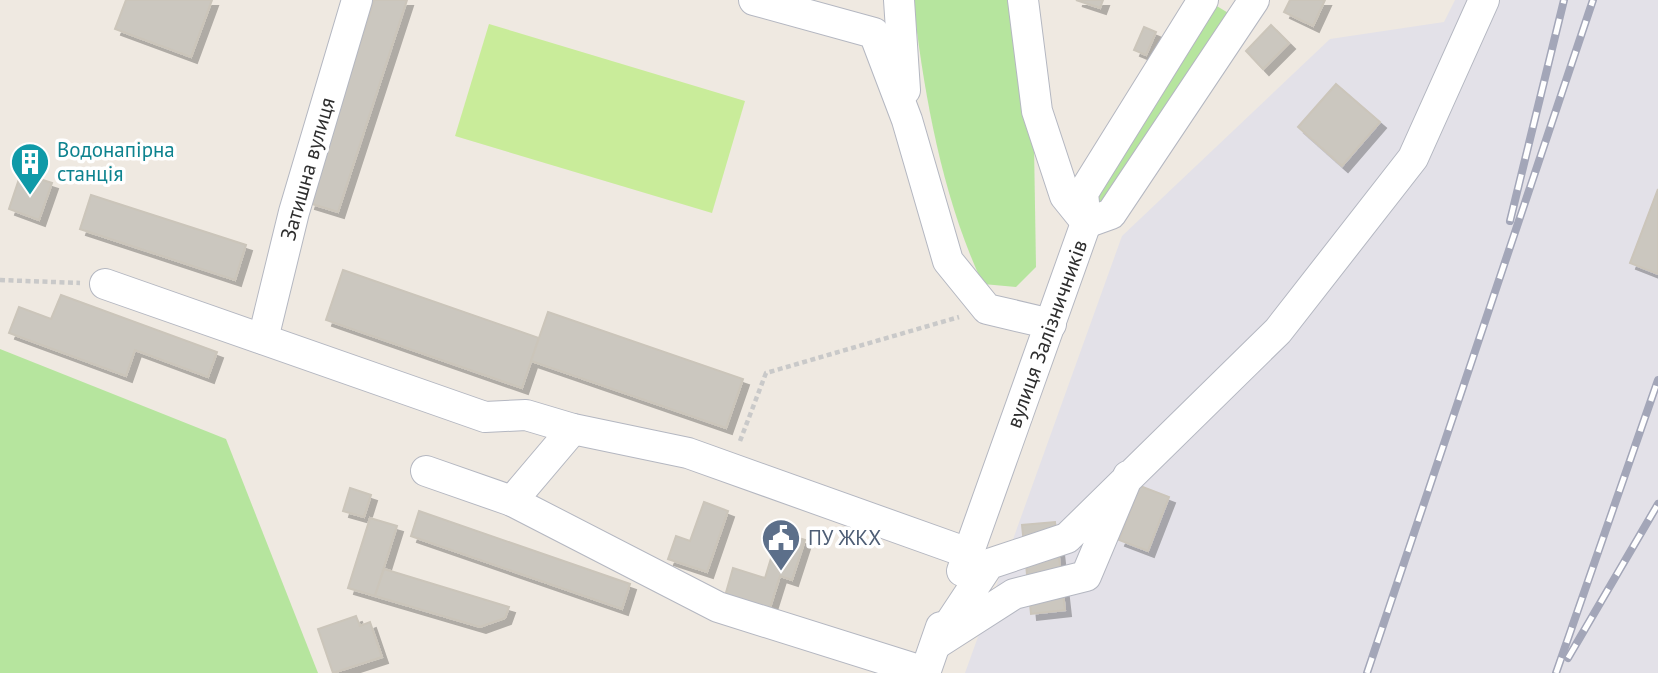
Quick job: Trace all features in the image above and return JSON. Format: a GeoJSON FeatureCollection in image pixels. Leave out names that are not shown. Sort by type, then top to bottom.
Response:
{"type":"FeatureCollection","features":[{"type":"Feature","properties":{"kind":"street","name":"Затишна вулиця"},"geometry":{"type":"LineString","coordinates":[[262,339],[294,212],[357,0]]}},
{"type":"Feature","properties":{"kind":"street"},"geometry":{"type":"LineString","coordinates":[[754,0],[874,33],[907,120],[948,261],[987,309],[1051,324]]}},
{"type":"Feature","properties":{"kind":"street"},"geometry":{"type":"LineString","coordinates":[[899,0],[907,120]]}},
{"type":"Feature","properties":{"kind":"street"},"geometry":{"type":"LineString","coordinates":[[1023,0],[1037,111],[1065,196],[1086,223]]}},
{"type":"Feature","properties":{"kind":"street","name":"вулиця Залізничників"},"geometry":{"type":"LineString","coordinates":[[925,673],[1086,223],[1111,214],[1254,0]]}},
{"type":"Feature","properties":{"kind":"street"},"geometry":{"type":"LineString","coordinates":[[936,644],[989,564],[1068,538],[1278,331],[1413,158],[1484,0]]}},
{"type":"Feature","properties":{"kind":"street"},"geometry":{"type":"LineString","coordinates":[[1086,223],[1083,193],[1196,4]]}},
{"type":"Feature","properties":{"kind":"street"},"geometry":{"type":"LineString","coordinates":[[105,284],[485,417],[526,415],[573,429],[688,453],[968,553]]}},
{"type":"Feature","properties":{"kind":"street"},"geometry":{"type":"LineString","coordinates":[[513,501],[573,429]]}},
{"type":"Feature","properties":{"kind":"street"},"geometry":{"type":"LineString","coordinates":[[426,471],[513,501],[718,607],[925,673]]}},
{"type":"Feature","properties":{"kind":"street"},"geometry":{"type":"LineString","coordinates":[[936,644],[1014,594],[1086,576],[1128,476]]}},
{"type":"Feature","properties":{"kind":"path"},"geometry":{"type":"LineString","coordinates":[[0,280],[105,284]]}},
{"type":"Feature","properties":{"kind":"path"},"geometry":{"type":"LineString","coordinates":[[730,438],[741,442],[766,373],[987,309]]}},
{"type":"Feature","properties":{"kind":"shaded area"},"geometry":{"type":"Polygon","coordinates":[[[1455,0],[1658,0],[1658,673],[965,673],[1122,236],[1330,39],[1444,22],[1455,0]]]}},
{"type":"Feature","properties":{"kind":"green space"},"geometry":{"type":"Polygon","coordinates":[[[913,0],[1012,0],[1034,145],[1036,267],[1016,287],[983,284],[956,217],[929,108],[913,0]]]}},
{"type":"Feature","properties":{"kind":"green space"},"geometry":{"type":"Polygon","coordinates":[[[1215,5],[1230,14],[1107,207],[1092,197],[1215,5]]]}},
{"type":"Feature","properties":{"kind":"green space"},"geometry":{"type":"Polygon","coordinates":[[[489,24],[745,101],[712,213],[455,136],[489,24]]]}},
{"type":"Feature","properties":{"kind":"green space"},"geometry":{"type":"Polygon","coordinates":[[[0,349],[226,439],[318,673],[0,673],[0,349]]]}},
{"type":"Feature","properties":{"kind":"building"},"geometry":{"type":"Polygon","coordinates":[[[126,0],[212,0],[191,57],[115,29],[126,0]]]}},
{"type":"Feature","properties":{"kind":"building"},"geometry":{"type":"Polygon","coordinates":[[[374,0],[407,0],[338,212],[309,203],[374,0]]]}},
{"type":"Feature","properties":{"kind":"building"},"geometry":{"type":"Polygon","coordinates":[[[1076,0],[1103,0],[1100,8],[1076,0]]]}},
{"type":"Feature","properties":{"kind":"building"},"geometry":{"type":"Polygon","coordinates":[[[1290,0],[1325,0],[1313,26],[1284,12],[1290,0]]]}},
{"type":"Feature","properties":{"kind":"building"},"geometry":{"type":"Polygon","coordinates":[[[1271,25],[1289,43],[1263,69],[1246,51],[1271,25]]]}},
{"type":"Feature","properties":{"kind":"building"},"geometry":{"type":"Polygon","coordinates":[[[1144,27],[1156,32],[1146,55],[1134,50],[1144,27]]]}},
{"type":"Feature","properties":{"kind":"building"},"geometry":{"type":"Polygon","coordinates":[[[1336,84],[1380,122],[1342,166],[1298,127],[1336,84]]]}},
{"type":"Feature","properties":{"kind":"building","name":"Водонапірна станція"},"geometry":{"type":"Polygon","coordinates":[[[21,173],[52,183],[39,220],[9,209],[21,173]]]}},
{"type":"Feature","properties":{"kind":"building"},"geometry":{"type":"Polygon","coordinates":[[[1658,189],[1658,274],[1630,263],[1658,189]]]}},
{"type":"Feature","properties":{"kind":"building"},"geometry":{"type":"Polygon","coordinates":[[[91,195],[246,245],[235,280],[80,229],[91,195]]]}},
{"type":"Feature","properties":{"kind":"building"},"geometry":{"type":"Polygon","coordinates":[[[343,270],[539,338],[522,388],[326,320],[343,270]]]}},
{"type":"Feature","properties":{"kind":"building"},"geometry":{"type":"Polygon","coordinates":[[[61,295],[217,352],[208,377],[135,350],[126,376],[9,333],[19,307],[51,319],[61,295]]]}},
{"type":"Feature","properties":{"kind":"building"},"geometry":{"type":"Polygon","coordinates":[[[548,312],[743,379],[726,428],[531,361],[548,312]]]}},
{"type":"Feature","properties":{"kind":"building"},"geometry":{"type":"Polygon","coordinates":[[[1140,486],[1169,497],[1148,551],[1119,540],[1140,486]]]}},
{"type":"Feature","properties":{"kind":"building"},"geometry":{"type":"Polygon","coordinates":[[[350,488],[371,495],[364,517],[343,511],[350,488]]]}},
{"type":"Feature","properties":{"kind":"building"},"geometry":{"type":"Polygon","coordinates":[[[704,502],[728,511],[707,572],[668,559],[676,536],[690,541],[704,502]]]}},
{"type":"Feature","properties":{"kind":"building"},"geometry":{"type":"Polygon","coordinates":[[[419,511],[630,584],[622,609],[411,536],[419,511]]]}},
{"type":"Feature","properties":{"kind":"building"},"geometry":{"type":"Polygon","coordinates":[[[370,518],[397,526],[375,596],[348,588],[370,518]]]}},
{"type":"Feature","properties":{"kind":"building"},"geometry":{"type":"Polygon","coordinates":[[[1055,522],[1065,610],[1031,614],[1022,525],[1055,522]]]}},
{"type":"Feature","properties":{"kind":"building","name":"ПУ ЖКХ"},"geometry":{"type":"Polygon","coordinates":[[[779,532],[805,540],[792,580],[780,576],[769,611],[725,596],[733,568],[765,578],[779,532]]]}},
{"type":"Feature","properties":{"kind":"building"},"geometry":{"type":"Polygon","coordinates":[[[384,569],[509,607],[505,618],[480,627],[375,596],[384,569]]]}},
{"type":"Feature","properties":{"kind":"building"},"geometry":{"type":"Polygon","coordinates":[[[356,616],[360,626],[370,622],[382,657],[333,673],[318,629],[356,616]]]}},
{"type":"Feature","properties":{"kind":"railway"},"geometry":{"type":"LineString","coordinates":[[1510,221],[1564,0]]}},
{"type":"Feature","properties":{"kind":"railway"},"geometry":{"type":"LineString","coordinates":[[1367,673],[1593,0]]}},
{"type":"Feature","properties":{"kind":"railway"},"geometry":{"type":"LineString","coordinates":[[1556,673],[1658,380]]}},
{"type":"Feature","properties":{"kind":"railway"},"geometry":{"type":"LineString","coordinates":[[1568,658],[1658,504]]}},
{"type":"Feature","properties":{"kind":"place","name":"Водонапірна станція"},"geometry":{"type":"Point","coordinates":[30,196]}},
{"type":"Feature","properties":{"kind":"place","name":"ПУ ЖКХ"},"geometry":{"type":"Point","coordinates":[781,572]}}]}
